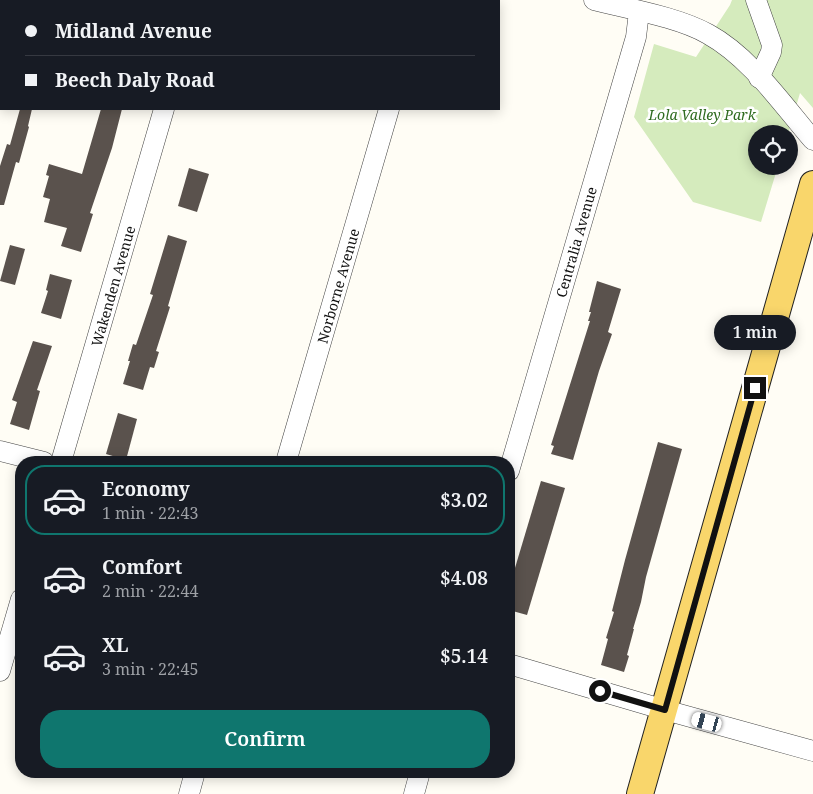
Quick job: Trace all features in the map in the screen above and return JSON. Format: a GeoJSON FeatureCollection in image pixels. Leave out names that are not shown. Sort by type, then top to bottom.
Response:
{"type":"FeatureCollection","features":[{"type":"Feature","properties":{"kind":"main road"},"geometry":{"type":"LineString","coordinates":[[640,794],[813,184]]}},
{"type":"Feature","properties":{"kind":"street"},"geometry":{"type":"LineString","coordinates":[[594,0],[682,22],[707,33],[733,51],[813,140]]}},
{"type":"Feature","properties":{"kind":"street"},"geometry":{"type":"LineString","coordinates":[[756,0],[772,45],[771,52],[759,78]]}},
{"type":"Feature","properties":{"kind":"street","name":"Centralia Avenue"},"geometry":{"type":"LineString","coordinates":[[513,456],[636,37],[638,12]]}},
{"type":"Feature","properties":{"kind":"street","name":"Wakenden Avenue"},"geometry":{"type":"LineString","coordinates":[[63,456],[164,110]]}},
{"type":"Feature","properties":{"kind":"street","name":"Norborne Avenue"},"geometry":{"type":"LineString","coordinates":[[288,456],[389,110]]}},
{"type":"Feature","properties":{"kind":"street"},"geometry":{"type":"LineString","coordinates":[[0,452],[18,456]]}},
{"type":"Feature","properties":{"kind":"street"},"geometry":{"type":"LineString","coordinates":[[0,671],[15,620]]}},
{"type":"Feature","properties":{"kind":"street"},"geometry":{"type":"LineString","coordinates":[[515,666],[813,751]]}},
{"type":"Feature","properties":{"kind":"street"},"geometry":{"type":"LineString","coordinates":[[189,794],[193,778]]}},
{"type":"Feature","properties":{"kind":"street"},"geometry":{"type":"LineString","coordinates":[[414,794],[418,778]]}},
{"type":"Feature","properties":{"kind":"green space","name":"Lola Valley Park"},"geometry":{"type":"Polygon","coordinates":[[[732,0],[813,0],[813,108],[800,93],[791,125],[748,125],[748,175],[775,175],[761,222],[693,202],[634,117],[654,44],[696,57],[732,0]]]}},
{"type":"Feature","properties":{"kind":"building"},"geometry":{"type":"Polygon","coordinates":[[[20,110],[32,110],[19,163],[16,162],[4,205],[0,205],[0,166],[7,144],[10,145],[20,110]]]}},
{"type":"Feature","properties":{"kind":"building"},"geometry":{"type":"Polygon","coordinates":[[[101,110],[122,110],[112,148],[90,213],[93,214],[81,252],[61,246],[67,228],[44,222],[50,199],[43,197],[49,176],[46,175],[49,164],[82,174],[101,110]]]}},
{"type":"Feature","properties":{"kind":"building"},"geometry":{"type":"Polygon","coordinates":[[[189,168],[209,174],[197,212],[178,206],[189,168]]]}},
{"type":"Feature","properties":{"kind":"building"},"geometry":{"type":"Polygon","coordinates":[[[168,235],[187,241],[168,306],[170,307],[156,351],[159,352],[154,368],[150,367],[143,390],[123,384],[133,344],[136,345],[153,295],[150,294],[168,235]]]}},
{"type":"Feature","properties":{"kind":"building"},"geometry":{"type":"Polygon","coordinates":[[[10,245],[25,249],[15,285],[0,281],[10,245]]]}},
{"type":"Feature","properties":{"kind":"building"},"geometry":{"type":"Polygon","coordinates":[[[50,274],[72,280],[61,319],[41,313],[48,291],[46,290],[50,274]]]}},
{"type":"Feature","properties":{"kind":"building"},"geometry":{"type":"Polygon","coordinates":[[[597,281],[621,289],[608,332],[612,334],[573,460],[551,454],[554,446],[551,445],[590,321],[588,321],[591,312],[589,312],[597,281]]]}},
{"type":"Feature","properties":{"kind":"building"},"geometry":{"type":"Polygon","coordinates":[[[33,341],[52,346],[37,390],[40,391],[29,430],[10,424],[17,402],[12,400],[33,341]]]}},
{"type":"Feature","properties":{"kind":"building"},"geometry":{"type":"Polygon","coordinates":[[[118,413],[137,419],[127,456],[106,454],[118,413]]]}},
{"type":"Feature","properties":{"kind":"building"},"geometry":{"type":"Polygon","coordinates":[[[658,442],[682,449],[646,577],[624,672],[601,665],[625,560],[658,442]]]}},
{"type":"Feature","properties":{"kind":"building"},"geometry":{"type":"Polygon","coordinates":[[[541,481],[565,488],[527,615],[515,612],[515,568],[541,481]]]}},
{"type":"Feature","properties":{"kind":"route"},"geometry":{"type":"LineString","coordinates":[[600,691],[665,710],[755,388]]}}]}
